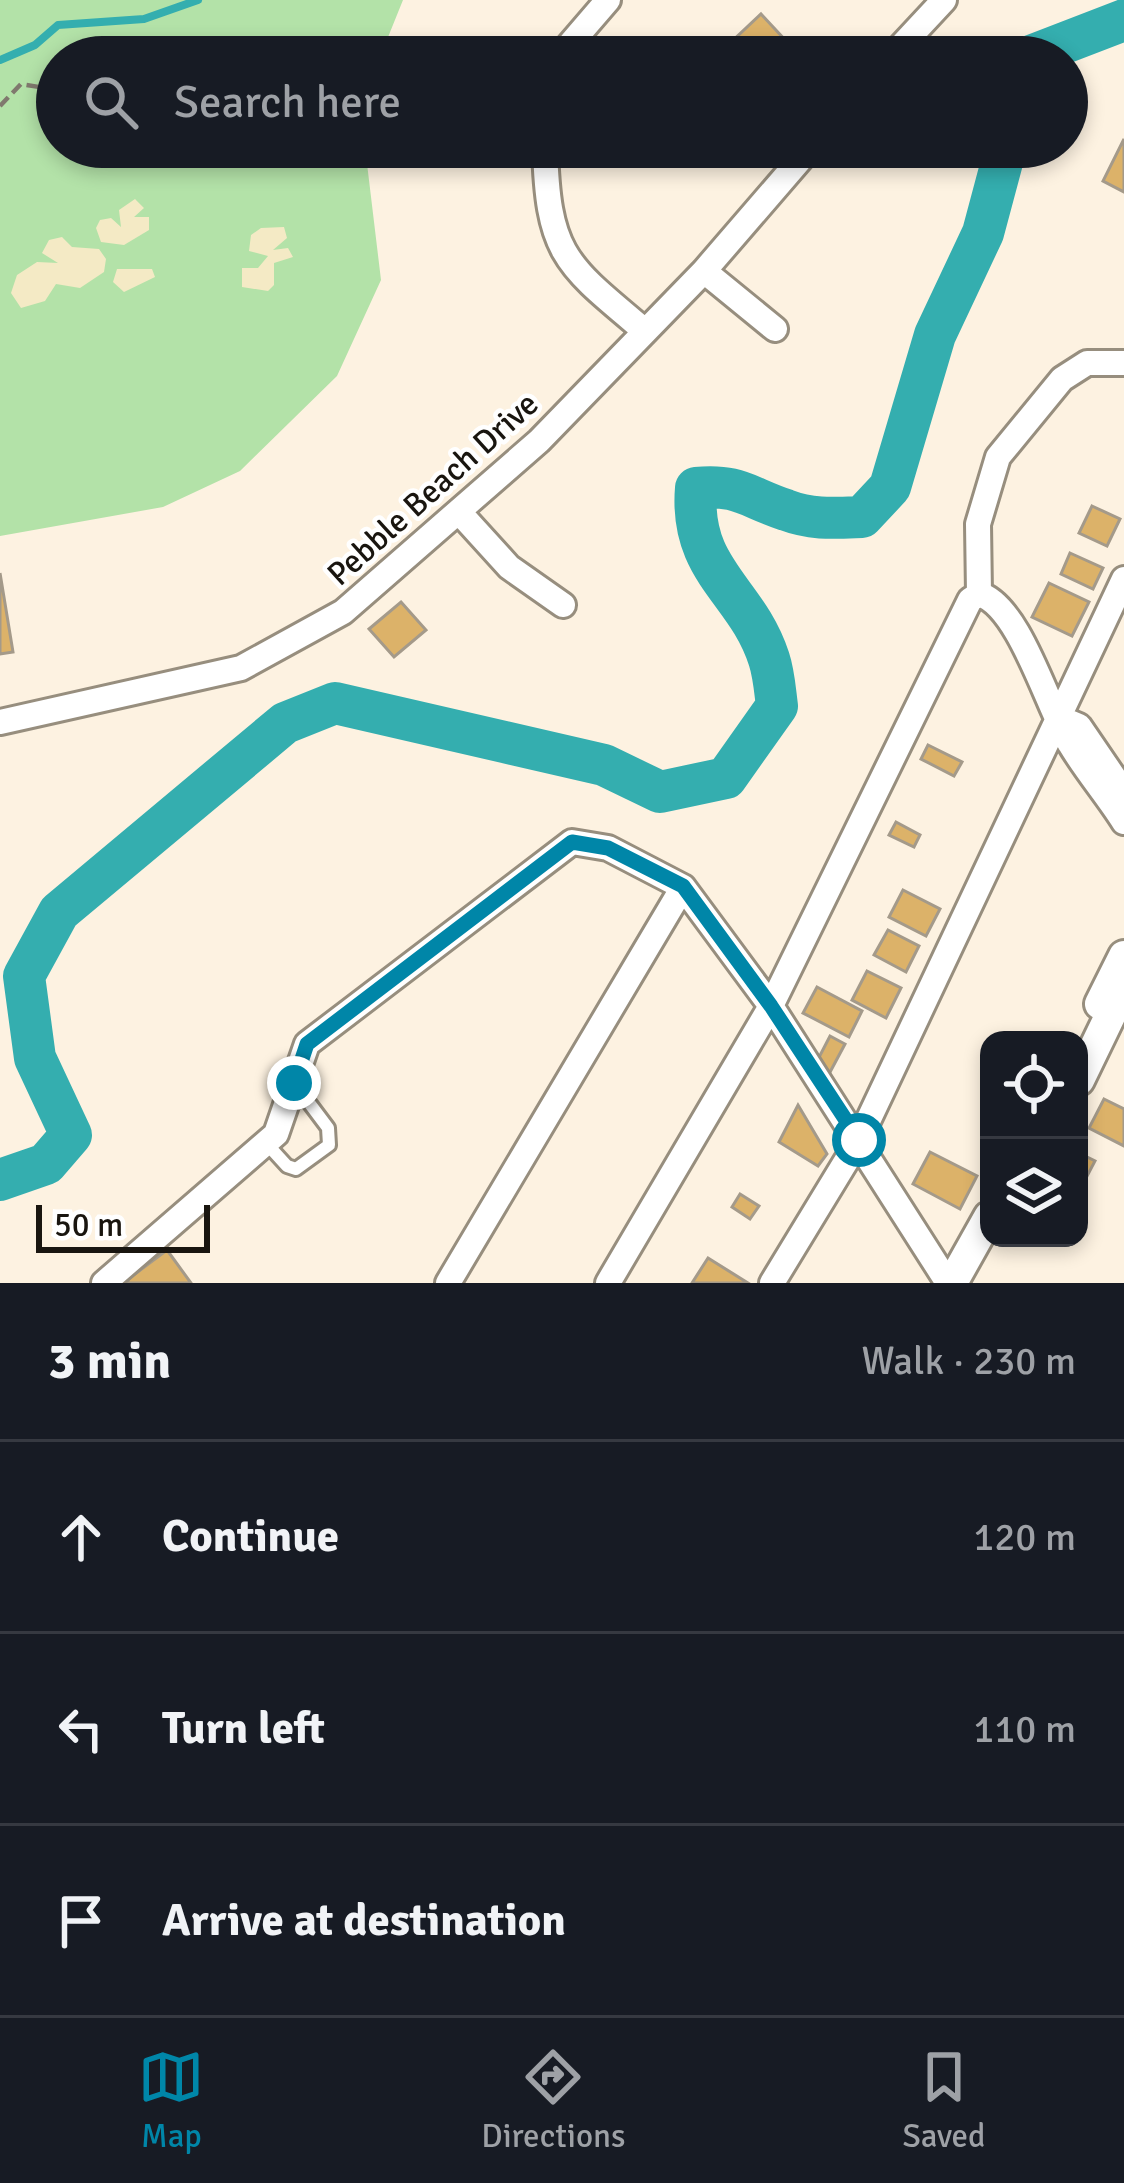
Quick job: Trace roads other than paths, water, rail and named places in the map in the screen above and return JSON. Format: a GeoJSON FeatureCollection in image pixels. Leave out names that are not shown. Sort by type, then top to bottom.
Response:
{"type":"FeatureCollection","features":[{"type":"Feature","properties":{"kind":"street"},"geometry":{"type":"LineString","coordinates":[[577,36],[608,0]]}},
{"type":"Feature","properties":{"kind":"street"},"geometry":{"type":"LineString","coordinates":[[911,36],[944,0]]}},
{"type":"Feature","properties":{"kind":"street"},"geometry":{"type":"LineString","coordinates":[[547,168],[551,230],[566,261],[645,331]]}},
{"type":"Feature","properties":{"kind":"street","name":"Pebble Beach Drive"},"geometry":{"type":"LineString","coordinates":[[0,722],[241,668],[343,612],[539,441],[704,271],[793,168]]}},
{"type":"Feature","properties":{"kind":"street"},"geometry":{"type":"LineString","coordinates":[[704,271],[775,329]]}},
{"type":"Feature","properties":{"kind":"street"},"geometry":{"type":"LineString","coordinates":[[608,1283],[771,1006],[959,612],[979,594],[978,524],[998,457],[1062,379],[1087,363],[1124,363]]}},
{"type":"Feature","properties":{"kind":"street"},"geometry":{"type":"LineString","coordinates":[[459,512],[509,567],[563,605]]}},
{"type":"Feature","properties":{"kind":"street"},"geometry":{"type":"LineString","coordinates":[[772,1283],[859,1140],[1124,579]]}},
{"type":"Feature","properties":{"kind":"street"},"geometry":{"type":"LineString","coordinates":[[979,594],[1001,609],[1060,718],[1066,739],[1124,822]]}},
{"type":"Feature","properties":{"kind":"street"},"geometry":{"type":"LineString","coordinates":[[1060,718],[1079,726],[1124,792]]}},
{"type":"Feature","properties":{"kind":"street"},"geometry":{"type":"LineString","coordinates":[[104,1283],[266,1143],[288,1109],[307,1044],[572,842],[608,848],[683,886],[771,1006],[950,1283],[980,1232]]}},
{"type":"Feature","properties":{"kind":"street"},"geometry":{"type":"LineString","coordinates":[[448,1283],[683,886]]}},
{"type":"Feature","properties":{"kind":"street"},"geometry":{"type":"LineString","coordinates":[[1087,1031],[1124,956]]}},
{"type":"Feature","properties":{"kind":"street"},"geometry":{"type":"LineString","coordinates":[[1088,1061],[1124,987]]}},
{"type":"Feature","properties":{"kind":"street"},"geometry":{"type":"LineString","coordinates":[[974,1283],[993,1247]]}},
{"type":"Feature","properties":{"kind":"lane"},"geometry":{"type":"LineString","coordinates":[[266,1143],[286,1166],[296,1169],[329,1145],[328,1128],[294,1083]]}},
{"type":"Feature","properties":{"kind":"waterway"},"geometry":{"type":"LineString","coordinates":[[45,36],[58,25],[144,19],[198,0]]}},
{"type":"Feature","properties":{"kind":"waterway"},"geometry":{"type":"LineString","coordinates":[[1082,36],[1124,20]]}},
{"type":"Feature","properties":{"kind":"waterway"},"geometry":{"type":"LineString","coordinates":[[0,60],[36,44]]}},
{"type":"Feature","properties":{"kind":"waterway"},"geometry":{"type":"LineString","coordinates":[[0,1180],[46,1164],[71,1135],[35,1058],[24,976],[59,912],[285,723],[335,703],[604,765],[660,792],[726,778],[777,706],[771,665],[759,635],[701,540],[696,488],[733,490],[814,517],[862,517],[890,487],[935,335],[983,233],[1000,168]]}}]}
